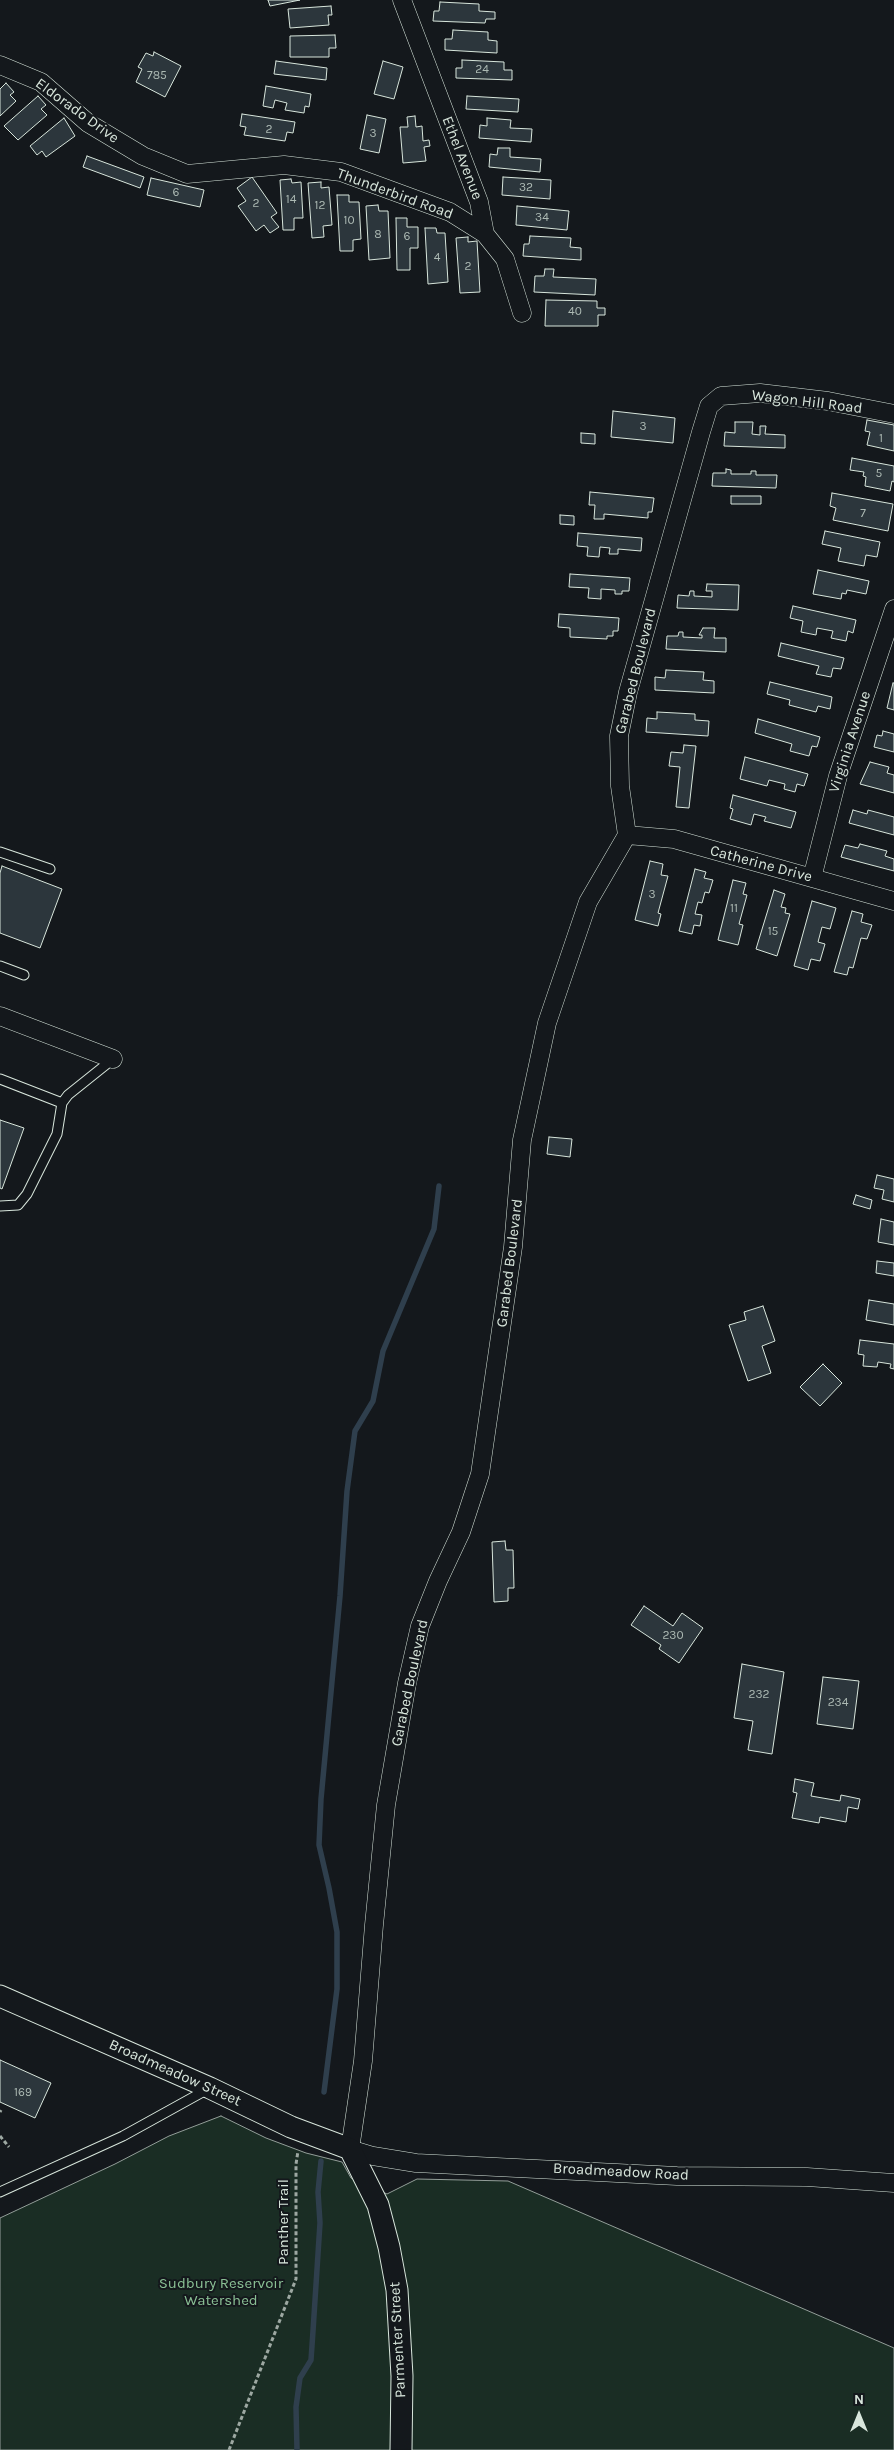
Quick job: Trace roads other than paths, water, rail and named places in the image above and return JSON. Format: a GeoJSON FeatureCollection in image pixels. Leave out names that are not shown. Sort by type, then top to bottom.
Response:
{"type":"FeatureCollection","features":[{"type":"Feature","properties":{"kind":"street","name":"Ethel Avenue"},"geometry":{"type":"LineString","coordinates":[[402,0],[479,202],[485,234],[505,259],[522,313]]}},
{"type":"Feature","properties":{"kind":"street","name":"Eldorado Drive"},"geometry":{"type":"LineString","coordinates":[[0,65],[41,82],[88,123],[143,156],[188,174],[284,165],[300,167]]}},
{"type":"Feature","properties":{"kind":"street","name":"Thunderbird Road"},"geometry":{"type":"LineString","coordinates":[[300,167],[341,172],[403,194],[450,212],[485,234]]}},
{"type":"Feature","properties":{"kind":"street","name":"Wagon Hill Road"},"geometry":{"type":"LineString","coordinates":[[721,396],[760,393],[828,401],[894,414]]}},
{"type":"Feature","properties":{"kind":"street","name":"Garabed Boulevard"},"geometry":{"type":"LineString","coordinates":[[350,2149],[363,2061],[386,1805],[407,1683],[420,1626],[461,1532],[480,1474],[513,1247],[522,1140],[547,1023],[588,902],[627,835],[620,786],[619,744],[624,710],[709,406],[721,396]]}},
{"type":"Feature","properties":{"kind":"street","name":"Virginia Avenue"},"geometry":{"type":"LineString","coordinates":[[812,878],[838,776],[894,608]]}},
{"type":"Feature","properties":{"kind":"street","name":"Catherine Drive"},"geometry":{"type":"LineString","coordinates":[[627,835],[674,839],[894,901]]}},
{"type":"Feature","properties":{"kind":"street"},"geometry":{"type":"LineString","coordinates":[[0,1016],[113,1058]]}},
{"type":"Feature","properties":{"kind":"street","name":"Broadmeadow Street"},"geometry":{"type":"LineString","coordinates":[[0,1996],[210,2088],[302,2132],[350,2149]]}},
{"type":"Feature","properties":{"kind":"street","name":"Broadmeadow Road"},"geometry":{"type":"LineString","coordinates":[[350,2149],[373,2156],[416,2163],[677,2176],[799,2176],[894,2183]]}},
{"type":"Feature","properties":{"kind":"street","name":"Parmenter Street"},"geometry":{"type":"LineString","coordinates":[[350,2149],[378,2205],[389,2247],[397,2290],[402,2376],[401,2450]]}},
{"type":"Feature","properties":{"kind":"lane"},"geometry":{"type":"LineString","coordinates":[[0,852],[50,869]]}},
{"type":"Feature","properties":{"kind":"lane"},"geometry":{"type":"LineString","coordinates":[[0,966],[24,975]]}},
{"type":"Feature","properties":{"kind":"lane"},"geometry":{"type":"LineString","coordinates":[[0,1206],[18,1205],[27,1194],[57,1134],[62,1103],[68,1095],[113,1058]]}},
{"type":"Feature","properties":{"kind":"lane"},"geometry":{"type":"LineString","coordinates":[[0,1079],[62,1103]]}},
{"type":"Feature","properties":{"kind":"lane"},"geometry":{"type":"LineString","coordinates":[[0,2192],[123,2136],[210,2088]]}},
{"type":"Feature","properties":{"kind":"waterway"},"geometry":{"type":"LineString","coordinates":[[324,2092],[337,1989],[337,1932],[319,1845],[321,1799],[340,1596],[347,1491],[355,1431],[373,1401],[383,1351],[434,1229],[439,1186]]}},
{"type":"Feature","properties":{"kind":"waterway"},"geometry":{"type":"LineString","coordinates":[[297,2450],[296,2407],[300,2378],[311,2360],[320,2223],[318,2192],[321,2161]]}},
{"type":"Feature","properties":{"kind":"park label","name":"Sudbury Reservoir Watershed"},"geometry":{"type":"Point","coordinates":[221,2292]}}]}
